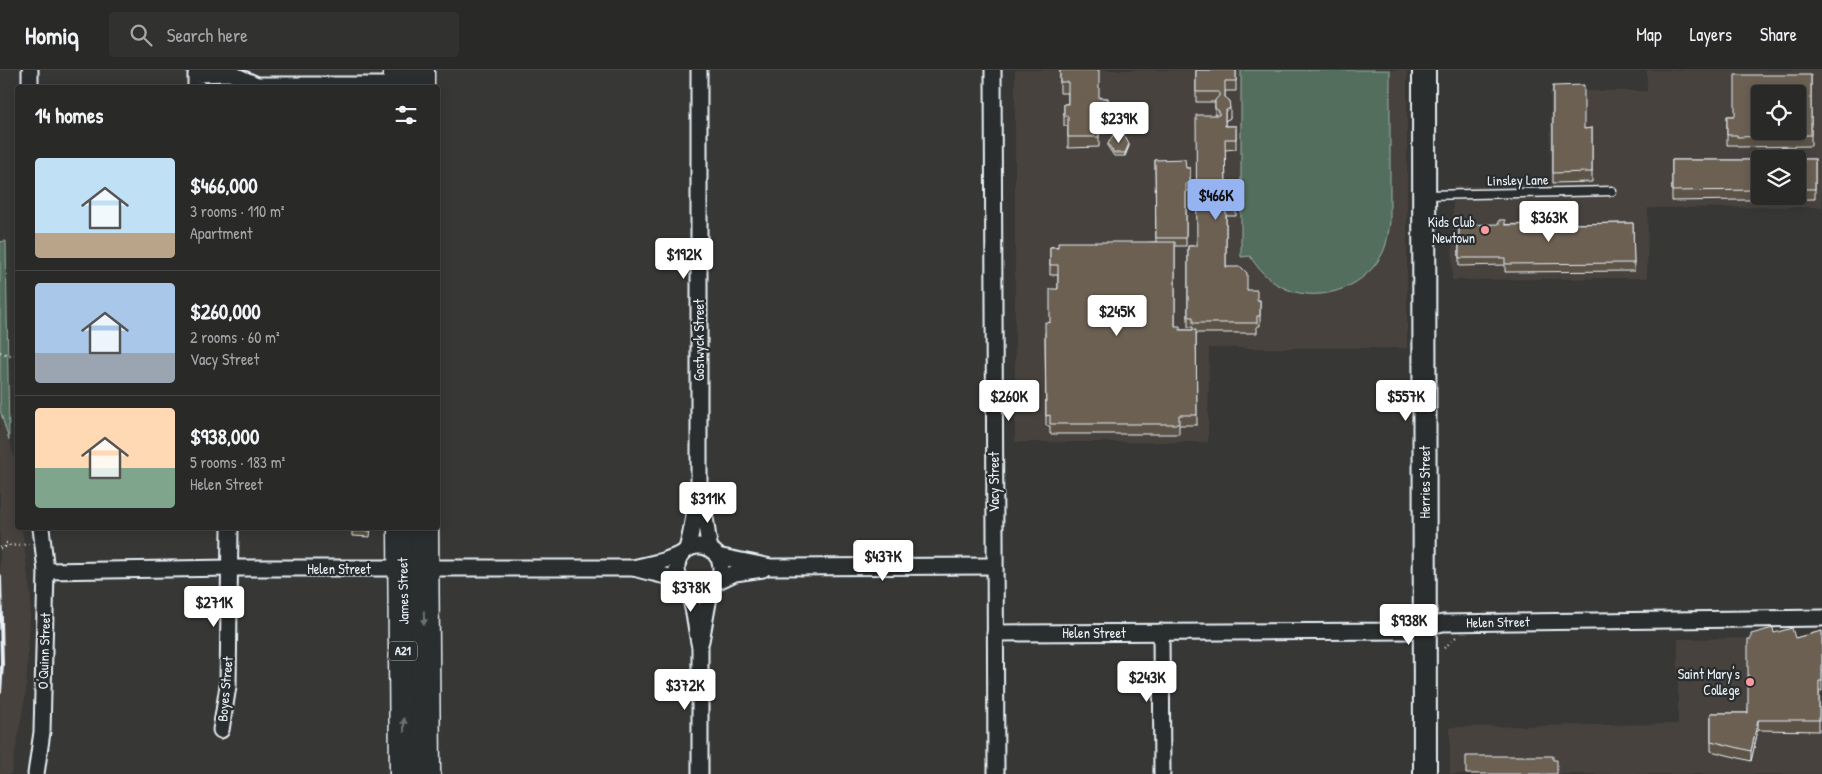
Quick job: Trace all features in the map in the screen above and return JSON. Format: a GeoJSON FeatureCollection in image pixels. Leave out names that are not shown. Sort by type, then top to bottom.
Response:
{"type":"FeatureCollection","features":[{"type":"Feature","properties":{"kind":"highway","name":"James Street"},"geometry":{"type":"LineString","coordinates":[[403,530],[413,569],[426,774]]}},
{"type":"Feature","properties":{"kind":"highway","name":"James Street"},"geometry":{"type":"LineString","coordinates":[[404,774],[413,569],[423,530]]}},
{"type":"Feature","properties":{"kind":"street"},"geometry":{"type":"LineString","coordinates":[[30,70],[30,85]]}},
{"type":"Feature","properties":{"kind":"street","name":"Gostwyck Street"},"geometry":{"type":"LineString","coordinates":[[684,551],[692,532],[699,490],[699,70]]}},
{"type":"Feature","properties":{"kind":"street","name":"Vacy Street"},"geometry":{"type":"LineString","coordinates":[[993,70],[996,774]]}},
{"type":"Feature","properties":{"kind":"street","name":"Herries Street"},"geometry":{"type":"LineString","coordinates":[[1424,70],[1425,774]]}},
{"type":"Feature","properties":{"kind":"street"},"geometry":{"type":"LineString","coordinates":[[196,85],[196,74],[230,73],[257,85],[407,80]]}},
{"type":"Feature","properties":{"kind":"street","name":"Gostwyck Street"},"geometry":{"type":"LineString","coordinates":[[699,490],[704,507],[706,532],[714,552]]}},
{"type":"Feature","properties":{"kind":"street","name":"O'Quinn Street"},"geometry":{"type":"LineString","coordinates":[[36,774],[42,732],[46,571],[41,530]]}},
{"type":"Feature","properties":{"kind":"street","name":"Boyes Street"},"geometry":{"type":"LineString","coordinates":[[221,730],[228,686],[230,530]]}},
{"type":"Feature","properties":{"kind":"street"},"geometry":{"type":"LineString","coordinates":[[700,774],[700,647],[692,602],[677,567],[684,551],[700,546],[714,552],[771,567]]}},
{"type":"Feature","properties":{"kind":"street","name":"Helen Street"},"geometry":{"type":"LineString","coordinates":[[46,571],[230,568],[633,568],[663,561],[684,551]]}},
{"type":"Feature","properties":{"kind":"street"},"geometry":{"type":"LineString","coordinates":[[700,647],[707,602],[713,584],[721,569],[714,552]]}},
{"type":"Feature","properties":{"kind":"street"},"geometry":{"type":"LineString","coordinates":[[683,583],[698,590],[734,573],[771,567],[994,566]]}},
{"type":"Feature","properties":{"kind":"street","name":"Helen Street"},"geometry":{"type":"LineString","coordinates":[[633,568],[683,583]]}},
{"type":"Feature","properties":{"kind":"street","name":"Helen Street"},"geometry":{"type":"LineString","coordinates":[[995,633],[1407,631],[1443,623],[1822,618]]}},
{"type":"Feature","properties":{"kind":"street"},"geometry":{"type":"LineString","coordinates":[[1161,632],[1162,774]]}},
{"type":"Feature","properties":{"kind":"lane","name":"Linsley Lane"},"geometry":{"type":"LineString","coordinates":[[1425,195],[1612,190]]}},
{"type":"Feature","properties":{"kind":"path"},"geometry":{"type":"LineString","coordinates":[[0,352],[15,355]]}},
{"type":"Feature","properties":{"kind":"path"},"geometry":{"type":"LineString","coordinates":[[0,548],[5,547],[5,543],[9,543],[10,546],[30,544]]}},
{"type":"Feature","properties":{"kind":"shaded area"},"geometry":{"type":"Polygon","coordinates":[[[1015,70],[1407,70],[1407,348],[1209,348],[1208,442],[1015,442],[1015,70]]]}},
{"type":"Feature","properties":{"kind":"shaded area"},"geometry":{"type":"Polygon","coordinates":[[[1647,70],[1822,70],[1822,207],[1648,208],[1647,278],[1452,280],[1453,186],[1551,185],[1550,91],[1647,91],[1647,70]]]}},
{"type":"Feature","properties":{"kind":"shaded area"},"geometry":{"type":"Polygon","coordinates":[[[0,410],[15,459],[15,530],[22,530],[31,600],[26,692],[11,774],[0,774],[0,410]]]}},
{"type":"Feature","properties":{"kind":"shaded area","name":"Saint Mary's College"},"geometry":{"type":"Polygon","coordinates":[[[1822,637],[1822,774],[1450,774],[1450,727],[1678,724],[1678,639],[1822,637]]]}},
{"type":"Feature","properties":{"kind":"green space"},"geometry":{"type":"Polygon","coordinates":[[[1241,70],[1390,70],[1390,222],[1388,235],[1383,252],[1373,268],[1362,278],[1350,285],[1322,294],[1294,292],[1280,286],[1267,277],[1250,256],[1241,257],[1241,70]]]}},
{"type":"Feature","properties":{"kind":"green space"},"geometry":{"type":"Polygon","coordinates":[[[6,241],[9,440],[0,410],[0,242],[6,241]]]}},
{"type":"Feature","properties":{"kind":"building"},"geometry":{"type":"Polygon","coordinates":[[[1060,70],[1099,70],[1099,98],[1108,98],[1108,123],[1099,123],[1099,137],[1068,137],[1068,116],[1064,116],[1064,104],[1068,104],[1068,82],[1060,82],[1060,70]]]}},
{"type":"Feature","properties":{"kind":"building"},"geometry":{"type":"Polygon","coordinates":[[[1196,70],[1236,70],[1236,81],[1225,81],[1225,97],[1229,100],[1230,108],[1225,111],[1225,126],[1236,126],[1236,139],[1225,139],[1226,191],[1236,192],[1236,205],[1226,205],[1226,267],[1241,267],[1247,273],[1247,290],[1257,290],[1257,300],[1260,300],[1260,316],[1257,316],[1257,323],[1193,323],[1193,317],[1188,317],[1188,246],[1197,246],[1196,115],[1219,115],[1219,111],[1215,108],[1215,100],[1219,96],[1219,92],[1196,92],[1196,70]]]}},
{"type":"Feature","properties":{"kind":"building"},"geometry":{"type":"Polygon","coordinates":[[[1735,75],[1811,75],[1811,135],[1806,135],[1806,85],[1751,85],[1751,137],[1727,135],[1727,116],[1735,116],[1735,75]]]}},
{"type":"Feature","properties":{"kind":"building"},"geometry":{"type":"Polygon","coordinates":[[[1584,85],[1584,129],[1592,128],[1592,172],[1553,173],[1553,86],[1584,85]]]}},
{"type":"Feature","properties":{"kind":"building"},"geometry":{"type":"Polygon","coordinates":[[[1113,135],[1124,135],[1129,144],[1125,153],[1114,153],[1108,144],[1113,135]]]}},
{"type":"Feature","properties":{"kind":"building"},"geometry":{"type":"Polygon","coordinates":[[[1185,159],[1186,168],[1190,168],[1190,183],[1186,183],[1186,238],[1156,238],[1155,160],[1185,159]]]}},
{"type":"Feature","properties":{"kind":"building"},"geometry":{"type":"Polygon","coordinates":[[[1806,159],[1815,159],[1815,189],[1806,189],[1806,159]]]}},
{"type":"Feature","properties":{"kind":"building"},"geometry":{"type":"Polygon","coordinates":[[[1672,160],[1751,160],[1751,190],[1672,191],[1672,160]]]}},
{"type":"Feature","properties":{"kind":"building"},"geometry":{"type":"Polygon","coordinates":[[[1499,220],[1505,220],[1505,225],[1633,223],[1634,263],[1505,264],[1505,258],[1459,258],[1459,225],[1499,224],[1499,220]]]}},
{"type":"Feature","properties":{"kind":"building"},"geometry":{"type":"Polygon","coordinates":[[[1058,242],[1175,242],[1175,326],[1180,326],[1180,330],[1196,330],[1197,415],[1179,415],[1179,424],[1050,424],[1050,415],[1046,416],[1045,322],[1050,323],[1050,289],[1058,289],[1058,265],[1050,265],[1050,247],[1058,247],[1058,242]]]}},
{"type":"Feature","properties":{"kind":"building"},"geometry":{"type":"Polygon","coordinates":[[[352,530],[370,530],[370,531],[352,530]]]}},
{"type":"Feature","properties":{"kind":"building"},"geometry":{"type":"Polygon","coordinates":[[[1773,628],[1774,633],[1792,628],[1795,638],[1822,631],[1822,681],[1819,681],[1819,720],[1758,720],[1751,751],[1711,741],[1711,713],[1748,713],[1748,639],[1751,639],[1751,634],[1773,628]]]}},
{"type":"Feature","properties":{"kind":"building"},"geometry":{"type":"Polygon","coordinates":[[[1466,756],[1553,756],[1553,760],[1557,760],[1557,774],[1466,774],[1466,756]]]}},
{"type":"Feature","properties":{"kind":"railway"},"geometry":{"type":"LineString","coordinates":[[0,576],[2,664],[0,692]]}},
{"type":"Feature","properties":{"kind":"place","name":"Kids Club Newtown"},"geometry":{"type":"Point","coordinates":[1485,230]}},
{"type":"Feature","properties":{"kind":"place","name":"Saint Mary's College"},"geometry":{"type":"Point","coordinates":[1750,682]}}]}
